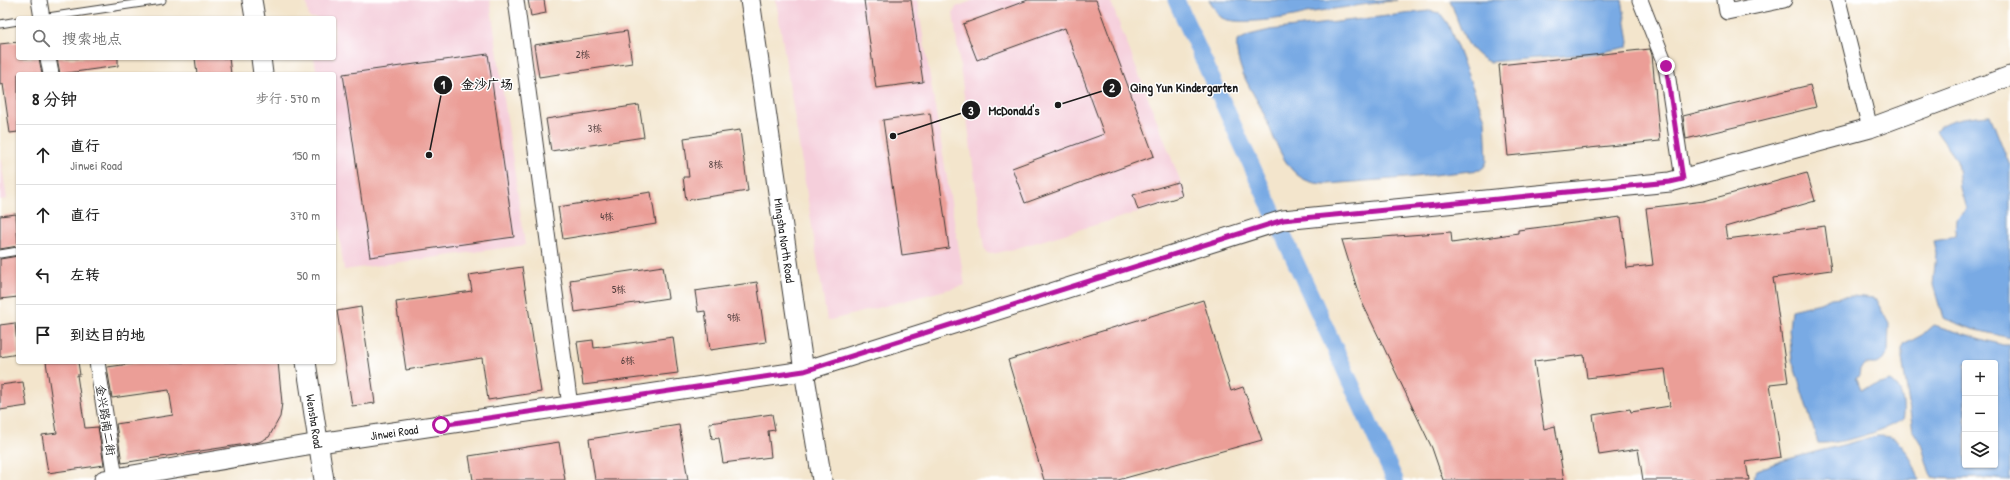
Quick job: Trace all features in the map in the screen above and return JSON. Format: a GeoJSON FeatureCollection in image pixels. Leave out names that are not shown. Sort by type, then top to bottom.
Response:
{"type":"FeatureCollection","features":[{"type":"Feature","properties":{"kind":"street"},"geometry":{"type":"LineString","coordinates":[[39,0],[42,16]]}},
{"type":"Feature","properties":{"kind":"street"},"geometry":{"type":"LineString","coordinates":[[252,0],[255,16]]}},
{"type":"Feature","properties":{"kind":"street"},"geometry":{"type":"LineString","coordinates":[[516,0],[570,406]]}},
{"type":"Feature","properties":{"kind":"street","name":"Mingsha North Road"},"geometry":{"type":"LineString","coordinates":[[750,0],[804,371],[822,480]]}},
{"type":"Feature","properties":{"kind":"street"},"geometry":{"type":"LineString","coordinates":[[1640,0],[1666,66],[1683,179]]}},
{"type":"Feature","properties":{"kind":"street"},"geometry":{"type":"LineString","coordinates":[[1725,0],[1727,12],[1782,0]]}},
{"type":"Feature","properties":{"kind":"street"},"geometry":{"type":"LineString","coordinates":[[1838,0],[1870,128]]}},
{"type":"Feature","properties":{"kind":"street"},"geometry":{"type":"LineString","coordinates":[[48,60],[51,72]]}},
{"type":"Feature","properties":{"kind":"street"},"geometry":{"type":"LineString","coordinates":[[261,60],[263,72]]}},
{"type":"Feature","properties":{"kind":"street","name":"Jinwei Road"},"geometry":{"type":"LineString","coordinates":[[110,479],[319,444],[804,371],[1275,222],[1670,182],[1870,128],[2010,76]]}},
{"type":"Feature","properties":{"kind":"street","name":"金兴路南二街"},"geometry":{"type":"LineString","coordinates":[[96,364],[110,479]]}},
{"type":"Feature","properties":{"kind":"street","name":"Wensha Road"},"geometry":{"type":"LineString","coordinates":[[306,364],[324,480]]}},
{"type":"Feature","properties":{"kind":"lane"},"geometry":{"type":"LineString","coordinates":[[55,16],[162,0]]}},
{"type":"Feature","properties":{"kind":"lane"},"geometry":{"type":"LineString","coordinates":[[0,24],[16,21]]}},
{"type":"Feature","properties":{"kind":"lane"},"geometry":{"type":"LineString","coordinates":[[0,254],[16,251]]}},
{"type":"Feature","properties":{"kind":"shaded area"},"geometry":{"type":"Polygon","coordinates":[[[306,0],[490,0],[525,245],[344,270],[336,212],[336,72],[317,72],[314,60],[336,60],[336,16],[309,16],[306,0]]]}},
{"type":"Feature","properties":{"kind":"shaded area"},"geometry":{"type":"Polygon","coordinates":[[[776,0],[917,0],[965,285],[827,321],[776,0]]]}},
{"type":"Feature","properties":{"kind":"shaded area"},"geometry":{"type":"Polygon","coordinates":[[[974,0],[1110,0],[1187,198],[1010,250],[992,254],[987,253],[984,248],[953,13],[956,7],[974,0]]]}},
{"type":"Feature","properties":{"kind":"shaded area"},"geometry":{"type":"Polygon","coordinates":[[[0,155],[7,199],[0,200],[0,155]]]}},
{"type":"Feature","properties":{"kind":"water"},"geometry":{"type":"Polygon","coordinates":[[[1209,0],[1397,0],[1306,13],[1277,19],[1239,21],[1220,17],[1209,0]]]}},
{"type":"Feature","properties":{"kind":"water"},"geometry":{"type":"Polygon","coordinates":[[[1450,0],[1622,0],[1629,41],[1628,47],[1598,53],[1489,62],[1474,51],[1468,44],[1450,0]]]}},
{"type":"Feature","properties":{"kind":"water"},"geometry":{"type":"Polygon","coordinates":[[[1429,11],[1440,13],[1448,24],[1485,119],[1487,161],[1484,167],[1480,170],[1328,184],[1310,182],[1294,172],[1283,157],[1245,78],[1238,57],[1237,41],[1249,35],[1270,30],[1429,11]]]}},
{"type":"Feature","properties":{"kind":"water"},"geometry":{"type":"Polygon","coordinates":[[[1990,115],[2010,166],[2010,338],[1972,329],[1943,318],[1933,285],[1936,253],[1933,241],[1946,239],[1955,235],[1956,219],[1966,209],[1960,188],[1957,160],[1936,131],[1946,123],[1953,120],[1990,115]]]}},
{"type":"Feature","properties":{"kind":"water"},"geometry":{"type":"Polygon","coordinates":[[[1852,296],[1875,298],[1889,324],[1888,351],[1883,360],[1876,364],[1865,364],[1860,369],[1859,376],[1855,378],[1861,389],[1891,381],[1895,384],[1901,393],[1903,404],[1902,420],[1883,429],[1862,436],[1839,442],[1818,443],[1792,360],[1789,329],[1791,310],[1820,303],[1831,298],[1852,296]]]}},
{"type":"Feature","properties":{"kind":"water"},"geometry":{"type":"Polygon","coordinates":[[[1933,325],[2003,345],[2010,345],[2010,480],[1988,478],[1951,479],[1931,477],[1921,444],[1913,431],[1902,358],[1902,349],[1905,344],[1922,335],[1933,325]]]}},
{"type":"Feature","properties":{"kind":"water"},"geometry":{"type":"Polygon","coordinates":[[[1877,436],[1891,437],[1904,447],[1919,480],[1753,480],[1757,470],[1781,461],[1877,436]]]}},
{"type":"Feature","properties":{"kind":"building"},"geometry":{"type":"Polygon","coordinates":[[[528,0],[544,0],[546,13],[531,16],[528,0]]]}},
{"type":"Feature","properties":{"kind":"building"},"geometry":{"type":"Polygon","coordinates":[[[864,0],[911,0],[923,82],[876,88],[864,0]]]}},
{"type":"Feature","properties":{"kind":"building"},"geometry":{"type":"Polygon","coordinates":[[[1028,0],[1096,0],[1154,156],[1025,203],[1012,168],[1104,134],[1065,28],[977,60],[963,24],[1028,0]]]}},
{"type":"Feature","properties":{"kind":"building"},"geometry":{"type":"Polygon","coordinates":[[[627,31],[632,63],[539,77],[534,45],[627,31]]]}},
{"type":"Feature","properties":{"kind":"building"},"geometry":{"type":"Polygon","coordinates":[[[16,42],[16,60],[39,60],[42,72],[16,72],[16,132],[10,133],[3,84],[0,85],[0,44],[16,42]]]}},
{"type":"Feature","properties":{"kind":"building"},"geometry":{"type":"Polygon","coordinates":[[[1650,49],[1652,55],[1660,141],[1508,156],[1499,65],[1650,49]]]}},
{"type":"Feature","properties":{"kind":"building"},"geometry":{"type":"Polygon","coordinates":[[[488,54],[514,237],[370,257],[343,74],[488,54]]]}},
{"type":"Feature","properties":{"kind":"building"},"geometry":{"type":"Polygon","coordinates":[[[57,60],[118,60],[118,66],[74,72],[60,72],[57,60]]]}},
{"type":"Feature","properties":{"kind":"building"},"geometry":{"type":"Polygon","coordinates":[[[195,60],[229,60],[231,72],[197,72],[195,60]]]}},
{"type":"Feature","properties":{"kind":"building"},"geometry":{"type":"Polygon","coordinates":[[[1810,85],[1816,107],[1686,139],[1683,116],[1810,85]]]}},
{"type":"Feature","properties":{"kind":"building"},"geometry":{"type":"Polygon","coordinates":[[[639,105],[644,137],[551,151],[546,119],[639,105]]]}},
{"type":"Feature","properties":{"kind":"building"},"geometry":{"type":"Polygon","coordinates":[[[930,113],[949,248],[902,255],[883,120],[930,113]]]}},
{"type":"Feature","properties":{"kind":"building"},"geometry":{"type":"Polygon","coordinates":[[[740,130],[748,191],[686,200],[683,177],[689,177],[684,138],[740,130]]]}},
{"type":"Feature","properties":{"kind":"building"},"geometry":{"type":"Polygon","coordinates":[[[1807,173],[1815,201],[1725,227],[1727,239],[1825,226],[1831,270],[1773,278],[1788,382],[1770,384],[1781,457],[1746,462],[1749,480],[1643,480],[1638,449],[1599,455],[1593,415],[1630,409],[1631,412],[1670,406],[1665,369],[1587,378],[1584,355],[1534,361],[1544,429],[1555,426],[1564,480],[1443,480],[1432,448],[1360,298],[1342,240],[1451,232],[1452,243],[1518,233],[1518,230],[1621,217],[1627,268],[1653,265],[1646,208],[1704,201],[1807,173]]]}},
{"type":"Feature","properties":{"kind":"building"},"geometry":{"type":"Polygon","coordinates":[[[1178,182],[1182,196],[1138,210],[1133,195],[1178,182]]]}},
{"type":"Feature","properties":{"kind":"building"},"geometry":{"type":"Polygon","coordinates":[[[651,192],[656,224],[563,239],[558,207],[651,192]]]}},
{"type":"Feature","properties":{"kind":"building"},"geometry":{"type":"Polygon","coordinates":[[[16,214],[16,246],[0,249],[0,216],[16,214]]]}},
{"type":"Feature","properties":{"kind":"building"},"geometry":{"type":"Polygon","coordinates":[[[16,256],[16,297],[0,299],[0,259],[16,256]]]}},
{"type":"Feature","properties":{"kind":"building"},"geometry":{"type":"Polygon","coordinates":[[[663,266],[668,298],[575,312],[570,280],[663,266]]]}},
{"type":"Feature","properties":{"kind":"building"},"geometry":{"type":"Polygon","coordinates":[[[522,267],[541,392],[488,400],[482,358],[406,370],[396,302],[472,291],[469,275],[522,267]]]}},
{"type":"Feature","properties":{"kind":"building"},"geometry":{"type":"Polygon","coordinates":[[[757,282],[766,342],[710,350],[705,311],[698,312],[695,291],[757,282]]]}},
{"type":"Feature","properties":{"kind":"building"},"geometry":{"type":"Polygon","coordinates":[[[1203,300],[1231,391],[1243,387],[1262,440],[1118,480],[1044,480],[1008,360],[1203,300]]]}},
{"type":"Feature","properties":{"kind":"building"},"geometry":{"type":"Polygon","coordinates":[[[361,307],[375,403],[352,406],[337,311],[361,307]]]}},
{"type":"Feature","properties":{"kind":"building"},"geometry":{"type":"Polygon","coordinates":[[[15,323],[16,354],[0,357],[0,325],[15,323]]]}},
{"type":"Feature","properties":{"kind":"building"},"geometry":{"type":"Polygon","coordinates":[[[673,337],[678,373],[583,385],[577,342],[593,340],[594,348],[673,337]]]}},
{"type":"Feature","properties":{"kind":"building"},"geometry":{"type":"Polygon","coordinates":[[[46,364],[78,364],[80,375],[77,375],[85,428],[98,427],[104,465],[48,473],[42,435],[57,433],[46,364]]]}},
{"type":"Feature","properties":{"kind":"building"},"geometry":{"type":"Polygon","coordinates":[[[130,364],[278,364],[282,403],[280,417],[269,437],[259,442],[122,463],[116,424],[173,415],[169,390],[112,398],[107,367],[130,364]]]}},
{"type":"Feature","properties":{"kind":"building"},"geometry":{"type":"Polygon","coordinates":[[[23,382],[27,406],[0,410],[0,385],[23,382]]]}},
{"type":"Feature","properties":{"kind":"building"},"geometry":{"type":"Polygon","coordinates":[[[772,414],[775,430],[768,431],[771,457],[723,463],[719,438],[712,439],[710,423],[772,414]]]}},
{"type":"Feature","properties":{"kind":"building"},"geometry":{"type":"Polygon","coordinates":[[[679,425],[688,480],[595,480],[589,439],[679,425]]]}},
{"type":"Feature","properties":{"kind":"building"},"geometry":{"type":"Polygon","coordinates":[[[559,442],[565,480],[473,480],[469,456],[559,442]]]}},
{"type":"Feature","properties":{"kind":"waterway"},"geometry":{"type":"LineString","coordinates":[[1176,0],[1395,480]]}},
{"type":"Feature","properties":{"kind":"place","name":"Qing Yun Kindergarten"},"geometry":{"type":"Point","coordinates":[1058,105]}},
{"type":"Feature","properties":{"kind":"place","name":"McDonald's"},"geometry":{"type":"Point","coordinates":[893,136]}},
{"type":"Feature","properties":{"kind":"place","name":"金沙广场"},"geometry":{"type":"Point","coordinates":[429,155]}},
{"type":"Feature","properties":{"kind":"route"},"geometry":{"type":"LineString","coordinates":[[441,425],[804,371],[1283,220],[1670,182],[1683,179],[1666,66]]}}]}
